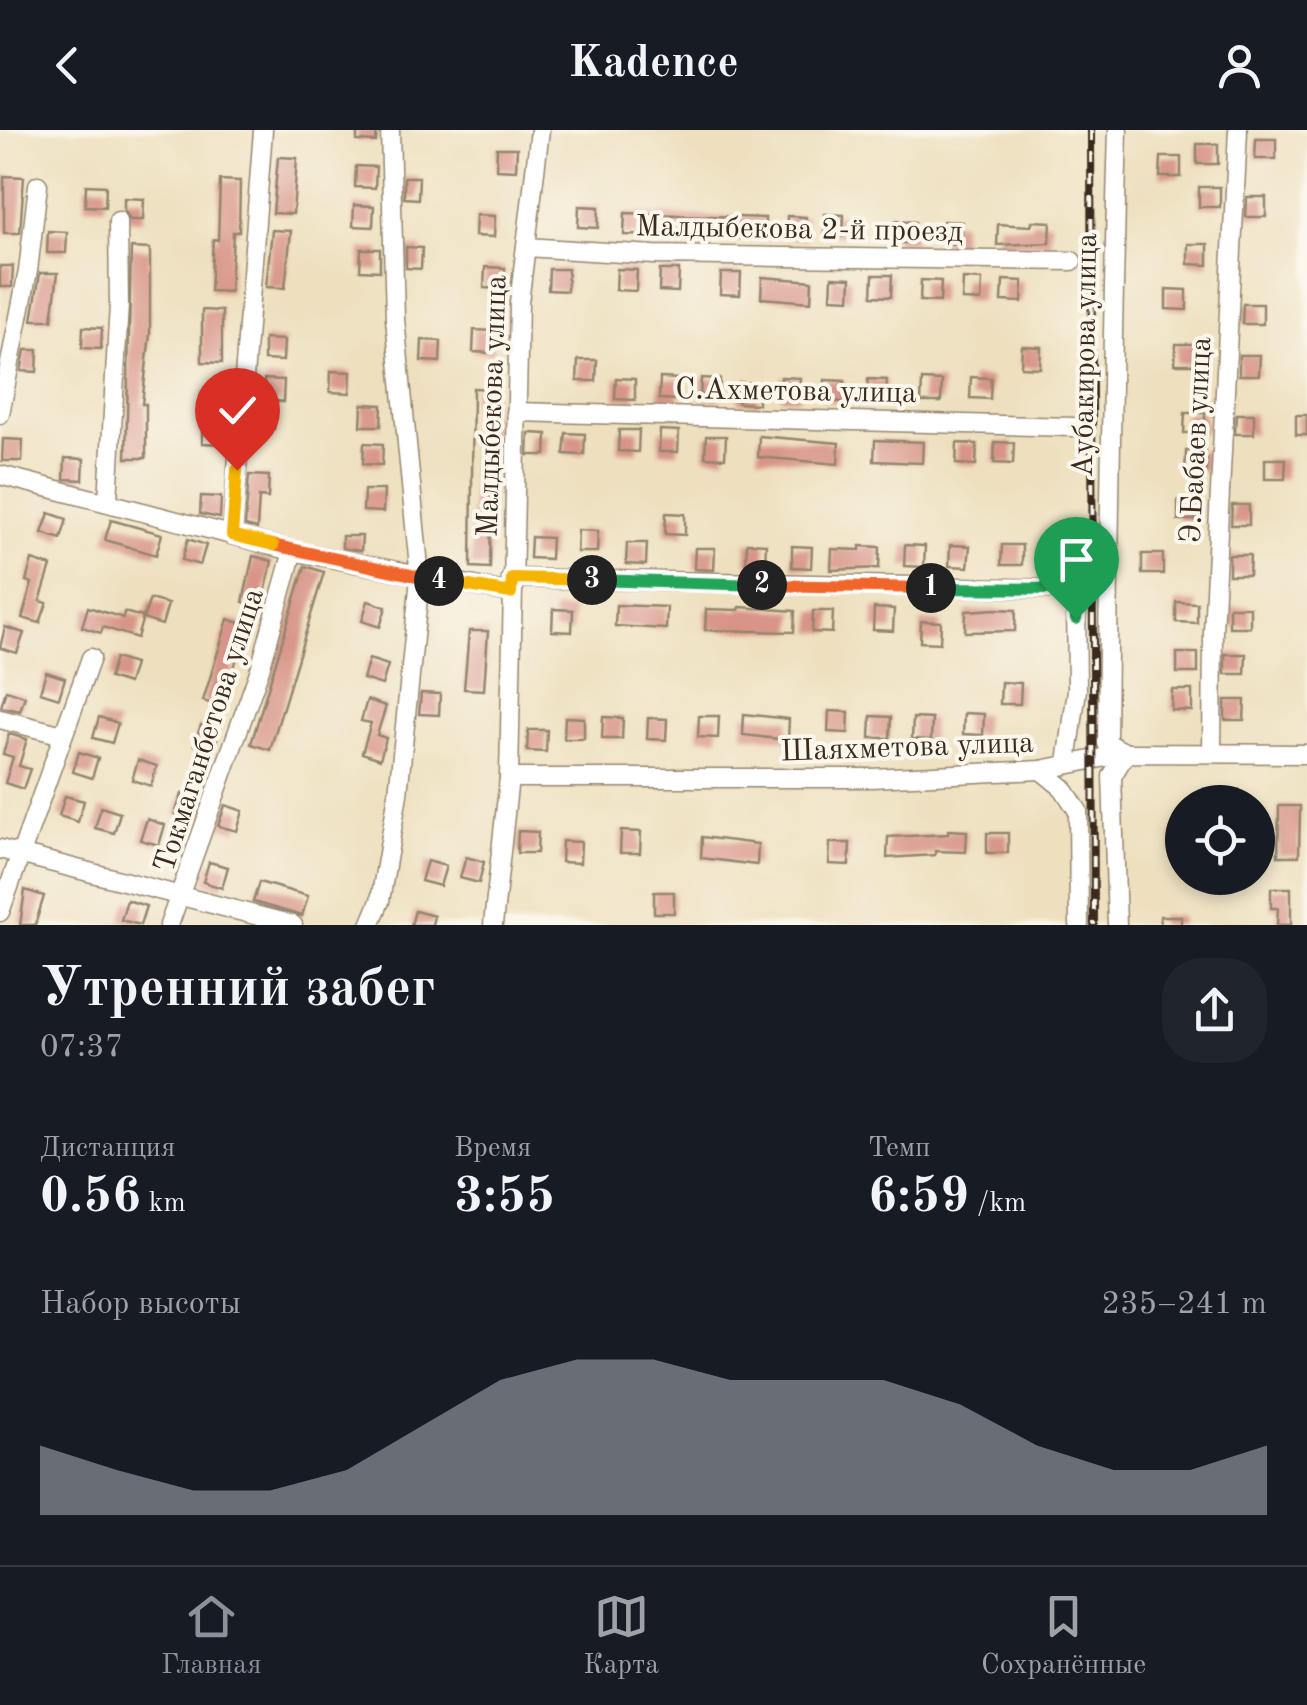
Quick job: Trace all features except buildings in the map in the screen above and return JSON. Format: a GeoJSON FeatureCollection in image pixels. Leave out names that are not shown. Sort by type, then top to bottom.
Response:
{"type":"FeatureCollection","features":[{"type":"Feature","properties":{"kind":"street"},"geometry":{"type":"LineString","coordinates":[[232,535],[263,130]]}},
{"type":"Feature","properties":{"kind":"street"},"geometry":{"type":"LineString","coordinates":[[370,925],[380,901],[398,794],[420,578],[396,319],[390,130]]}},
{"type":"Feature","properties":{"kind":"street","name":"Малдыбекова улица"},"geometry":{"type":"LineString","coordinates":[[493,925],[509,778],[516,412],[526,248],[540,130]]}},
{"type":"Feature","properties":{"kind":"street","name":"Аубакирова улица"},"geometry":{"type":"LineString","coordinates":[[1118,130],[1108,428],[1107,744],[1126,753]]}},
{"type":"Feature","properties":{"kind":"street","name":"Э.Бабаев улица"},"geometry":{"type":"LineString","coordinates":[[1212,753],[1213,632],[1238,130]]}},
{"type":"Feature","properties":{"kind":"street"},"geometry":{"type":"LineString","coordinates":[[0,414],[28,271],[38,185]]}},
{"type":"Feature","properties":{"kind":"street"},"geometry":{"type":"LineString","coordinates":[[108,502],[119,304],[118,220]]}},
{"type":"Feature","properties":{"kind":"street","name":"Малдыбекова 2-й проезд"},"geometry":{"type":"LineString","coordinates":[[526,248],[654,255],[1072,261]]}},
{"type":"Feature","properties":{"kind":"street","name":"С.Ахметова улица"},"geometry":{"type":"LineString","coordinates":[[516,412],[1074,427]]}},
{"type":"Feature","properties":{"kind":"street"},"geometry":{"type":"LineString","coordinates":[[0,475],[293,550],[420,578],[511,585],[1056,589],[1076,594],[1077,690],[1067,762]]}},
{"type":"Feature","properties":{"kind":"street","name":"Токмаганбетова улица"},"geometry":{"type":"LineString","coordinates":[[169,925],[260,669],[293,550]]}},
{"type":"Feature","properties":{"kind":"street"},"geometry":{"type":"LineString","coordinates":[[0,912],[91,658]]}},
{"type":"Feature","properties":{"kind":"street"},"geometry":{"type":"LineString","coordinates":[[0,720],[64,735]]}},
{"type":"Feature","properties":{"kind":"street"},"geometry":{"type":"LineString","coordinates":[[1117,925],[1112,776],[1126,753]]}},
{"type":"Feature","properties":{"kind":"street","name":"Шаяхметова улица"},"geometry":{"type":"LineString","coordinates":[[509,778],[872,778],[1041,770],[1126,753],[1307,754]]}},
{"type":"Feature","properties":{"kind":"street"},"geometry":{"type":"LineString","coordinates":[[1041,770],[1063,788],[1078,811],[1079,925]]}},
{"type":"Feature","properties":{"kind":"street"},"geometry":{"type":"LineString","coordinates":[[0,849],[294,925]]}},
{"type":"Feature","properties":{"kind":"railway"},"geometry":{"type":"LineString","coordinates":[[1091,130],[1094,925]]}},
{"type":"Feature","properties":{"kind":"route"},"geometry":{"type":"LineString","coordinates":[[237,470],[232,535],[420,578],[511,593],[512,578],[1056,589],[1076,594],[1076,619]]}}]}
